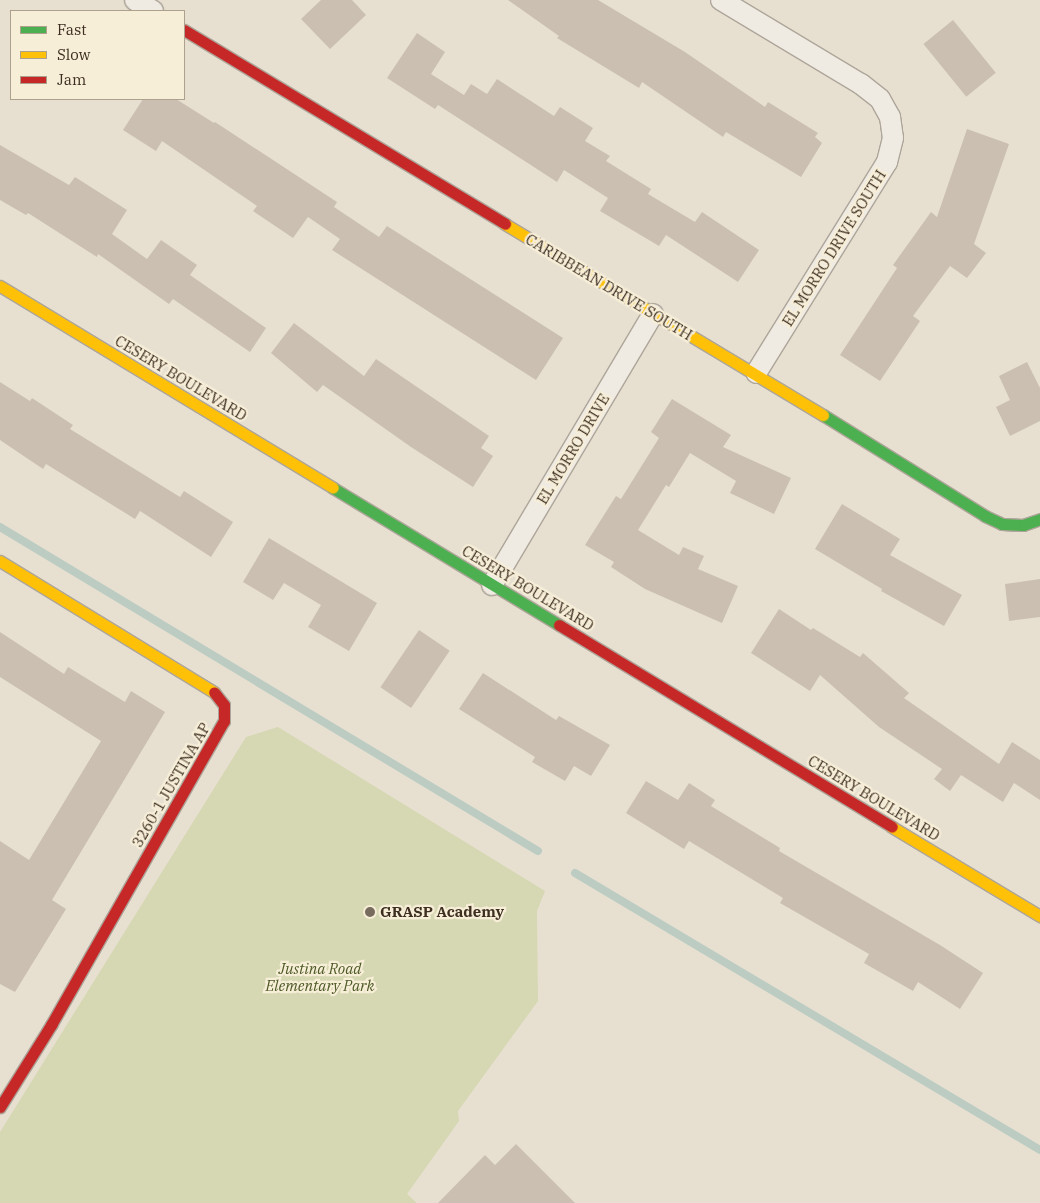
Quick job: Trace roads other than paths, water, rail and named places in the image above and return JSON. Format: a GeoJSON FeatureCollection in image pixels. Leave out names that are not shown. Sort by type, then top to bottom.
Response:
{"type":"FeatureCollection","features":[{"type":"Feature","properties":{"kind":"street"},"geometry":{"type":"LineString","coordinates":[[135,0],[151,10]]}},
{"type":"Feature","properties":{"kind":"street","name":"EL MORRO DRIVE SOUTH"},"geometry":{"type":"LineString","coordinates":[[721,0],[861,84],[880,99],[890,117],[893,138],[887,162],[756,373]]}},
{"type":"Feature","properties":{"kind":"street","name":"CARIBBEAN DRIVE SOUTH"},"geometry":{"type":"LineString","coordinates":[[185,31],[653,314],[756,373],[985,516],[1002,524],[1022,525],[1040,519]]}},
{"type":"Feature","properties":{"kind":"street","name":"CESERY BOULEVARD"},"geometry":{"type":"LineString","coordinates":[[0,286],[1040,916]]}},
{"type":"Feature","properties":{"kind":"street","name":"EL MORRO DRIVE"},"geometry":{"type":"LineString","coordinates":[[492,585],[653,314]]}},
{"type":"Feature","properties":{"kind":"street","name":"3260-1 JUSTINA AP"},"geometry":{"type":"LineString","coordinates":[[0,561],[214,692],[224,705],[224,721],[51,1025],[0,1108]]}},
{"type":"Feature","properties":{"kind":"waterway"},"geometry":{"type":"LineString","coordinates":[[0,527],[538,851]]}},
{"type":"Feature","properties":{"kind":"waterway"},"geometry":{"type":"LineString","coordinates":[[575,873],[1040,1150]]}},
{"type":"Feature","properties":{"kind":"place","name":"GRASP Academy"},"geometry":{"type":"Point","coordinates":[370,912]}},
{"type":"Feature","properties":{"kind":"park label","name":"Justina Road Elementary Park"},"geometry":{"type":"Point","coordinates":[320,976]}}]}
